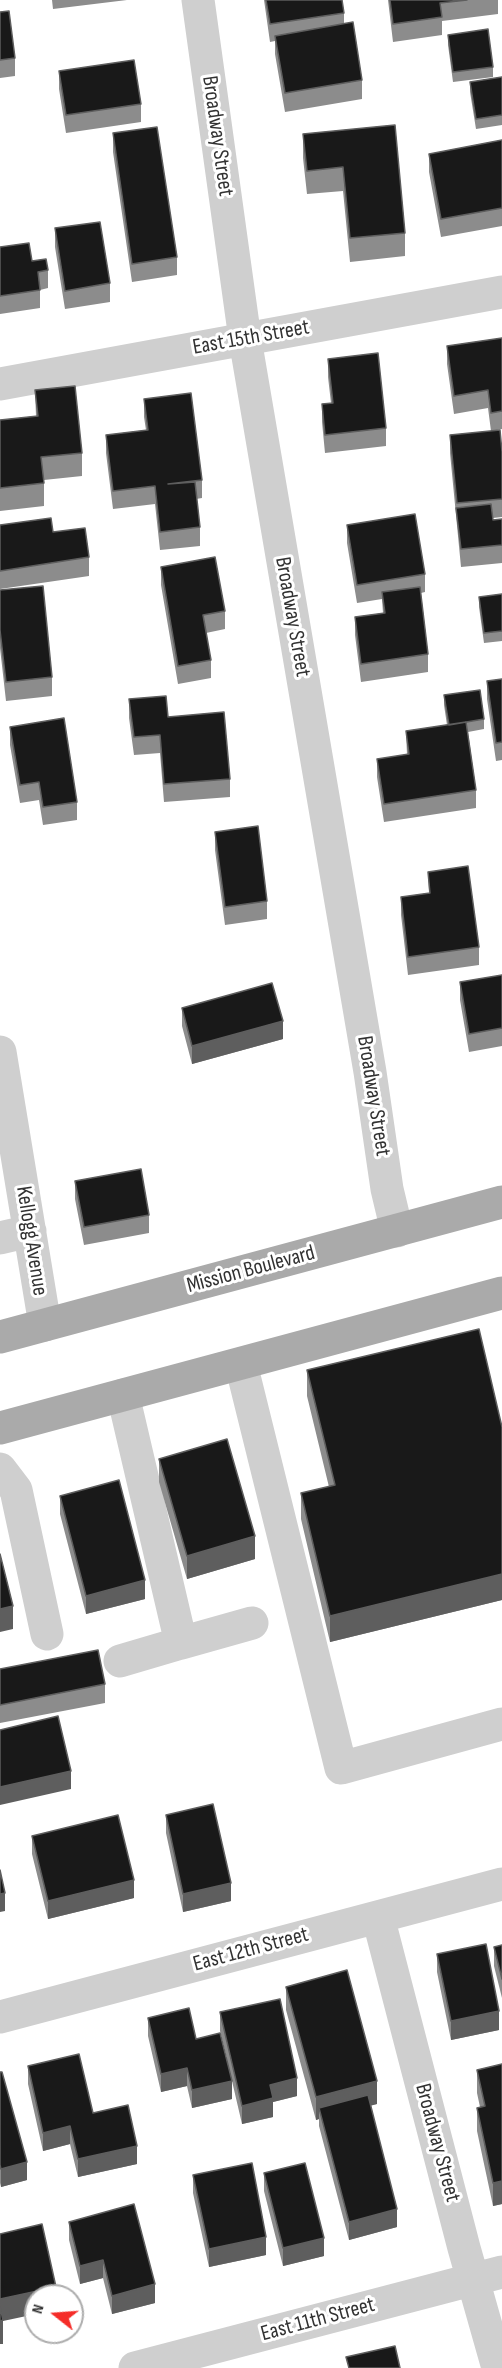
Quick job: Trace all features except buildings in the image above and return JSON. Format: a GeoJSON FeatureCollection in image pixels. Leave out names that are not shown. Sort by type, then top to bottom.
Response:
{"type":"FeatureCollection","features":[{"type":"Feature","properties":{"kind":"main road","name":"Mission Boulevard"},"geometry":{"type":"LineString","coordinates":[[0,1337],[502,1202]]}},
{"type":"Feature","properties":{"kind":"main road"},"geometry":{"type":"LineString","coordinates":[[0,1428],[502,1293]]}},
{"type":"Feature","properties":{"kind":"street","name":"Broadway Street"},"geometry":{"type":"LineString","coordinates":[[198,0],[244,339],[368,1060],[387,1189],[397,1231]]}},
{"type":"Feature","properties":{"kind":"street","name":"East 15th Street"},"geometry":{"type":"LineString","coordinates":[[0,384],[502,291]]}},
{"type":"Feature","properties":{"kind":"street","name":"Kellogg Avenue"},"geometry":{"type":"LineString","coordinates":[[0,1052],[15,1235],[45,1325]]}},
{"type":"Feature","properties":{"kind":"street"},"geometry":{"type":"LineString","coordinates":[[241,1364],[341,1768],[502,1724]]}},
{"type":"Feature","properties":{"kind":"street"},"geometry":{"type":"LineString","coordinates":[[123,1395],[181,1643]]}},
{"type":"Feature","properties":{"kind":"street"},"geometry":{"type":"LineString","coordinates":[[0,1468],[16,1490],[47,1634]]}},
{"type":"Feature","properties":{"kind":"street"},"geometry":{"type":"LineString","coordinates":[[120,1661],[252,1623]]}},
{"type":"Feature","properties":{"kind":"street","name":"East 12th Street"},"geometry":{"type":"LineString","coordinates":[[0,2017],[502,1884]]}},
{"type":"Feature","properties":{"kind":"street","name":"Broadway Street"},"geometry":{"type":"LineString","coordinates":[[378,1917],[488,2276],[498,2368]]}},
{"type":"Feature","properties":{"kind":"street","name":"East 11th Street"},"geometry":{"type":"LineString","coordinates":[[135,2368],[488,2276]]}}]}
